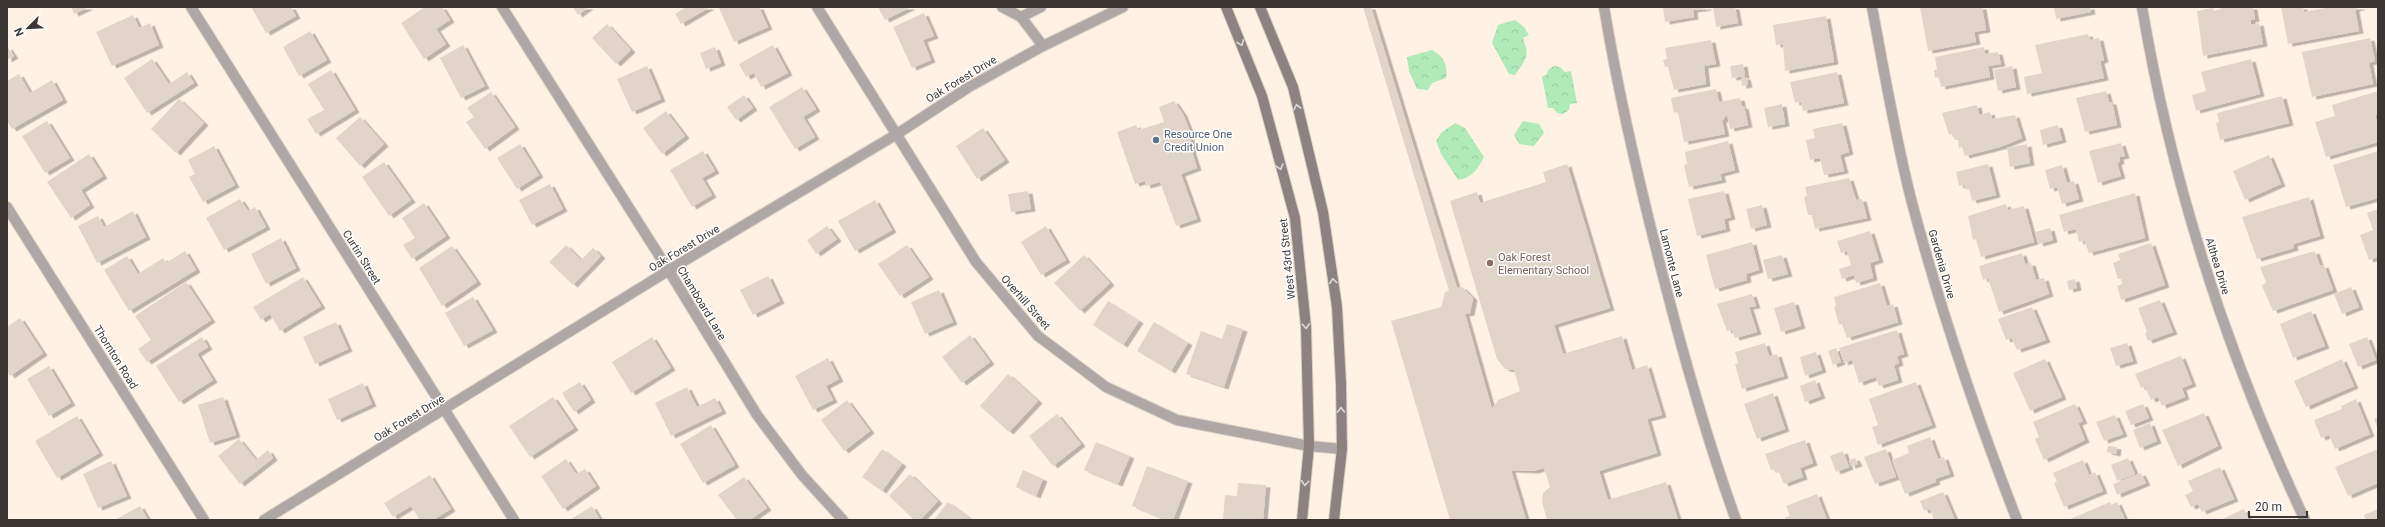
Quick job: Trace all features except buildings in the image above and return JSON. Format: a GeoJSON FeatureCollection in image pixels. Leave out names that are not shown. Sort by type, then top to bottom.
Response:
{"type":"FeatureCollection","features":[{"type":"Feature","properties":{"kind":"main road","name":"West 43rd Street"},"geometry":{"type":"LineString","coordinates":[[1226,7],[1262,96],[1295,218],[1306,327],[1309,446],[1302,520]]}},
{"type":"Feature","properties":{"kind":"main road"},"geometry":{"type":"LineString","coordinates":[[1260,7],[1293,87],[1323,212],[1337,307],[1342,449],[1334,520]]}},
{"type":"Feature","properties":{"kind":"street","name":"Curtin Street"},"geometry":{"type":"LineString","coordinates":[[191,7],[514,520]]}},
{"type":"Feature","properties":{"kind":"street","name":"Chamboard Lane"},"geometry":{"type":"LineString","coordinates":[[502,7],[669,271],[757,416],[802,475],[844,520]]}},
{"type":"Feature","properties":{"kind":"street","name":"Overhill Street"},"geometry":{"type":"LineString","coordinates":[[817,7],[976,262],[1038,336],[1106,387],[1177,420],[1309,446],[1342,449]]}},
{"type":"Feature","properties":{"kind":"street"},"geometry":{"type":"LineString","coordinates":[[1002,7],[1021,17],[1043,46]]}},
{"type":"Feature","properties":{"kind":"street"},"geometry":{"type":"LineString","coordinates":[[1021,17],[1041,7]]}},
{"type":"Feature","properties":{"kind":"street","name":"Oak Forest Drive"},"geometry":{"type":"LineString","coordinates":[[264,520],[669,271],[897,134],[969,87],[1043,46],[1123,7]]}},
{"type":"Feature","properties":{"kind":"street","name":"Lamonte Lane"},"geometry":{"type":"LineString","coordinates":[[1604,7],[1616,78],[1646,209],[1682,351],[1736,520]]}},
{"type":"Feature","properties":{"kind":"street","name":"Gardenia Drive"},"geometry":{"type":"LineString","coordinates":[[1872,7],[1911,198],[1947,326],[1979,421],[2017,520]]}},
{"type":"Feature","properties":{"kind":"street","name":"Althea Drive"},"geometry":{"type":"LineString","coordinates":[[2142,7],[2162,113],[2188,209],[2217,304],[2275,456],[2305,520]]}},
{"type":"Feature","properties":{"kind":"street","name":"Thornton Road"},"geometry":{"type":"LineString","coordinates":[[7,207],[204,520]]}},
{"type":"Feature","properties":{"kind":"green space"},"geometry":{"type":"Polygon","coordinates":[[[1515,20],[1524,27],[1529,35],[1523,38],[1526,58],[1515,75],[1509,74],[1492,43],[1498,25],[1515,20]]]}},
{"type":"Feature","properties":{"kind":"green space"},"geometry":{"type":"Polygon","coordinates":[[[1432,50],[1440,55],[1446,65],[1446,78],[1432,83],[1428,90],[1417,89],[1409,71],[1407,57],[1432,50]]]}},
{"type":"Feature","properties":{"kind":"green space"},"geometry":{"type":"Polygon","coordinates":[[[1554,66],[1560,67],[1565,72],[1571,71],[1577,103],[1570,104],[1569,110],[1563,114],[1557,113],[1553,108],[1548,108],[1542,77],[1546,75],[1549,69],[1554,66]]]}},
{"type":"Feature","properties":{"kind":"green space"},"geometry":{"type":"Polygon","coordinates":[[[1523,121],[1539,124],[1544,133],[1534,146],[1519,144],[1514,135],[1523,121]]]}},
{"type":"Feature","properties":{"kind":"green space"},"geometry":{"type":"Polygon","coordinates":[[[1455,123],[1465,128],[1484,157],[1471,175],[1458,180],[1441,154],[1436,141],[1441,133],[1455,123]]]}},
{"type":"Feature","properties":{"kind":"place","name":"Resource One Credit Union"},"geometry":{"type":"Point","coordinates":[1156,140]}},
{"type":"Feature","properties":{"kind":"place","name":"Oak Forest Elementary School"},"geometry":{"type":"Point","coordinates":[1490,263]}}]}
